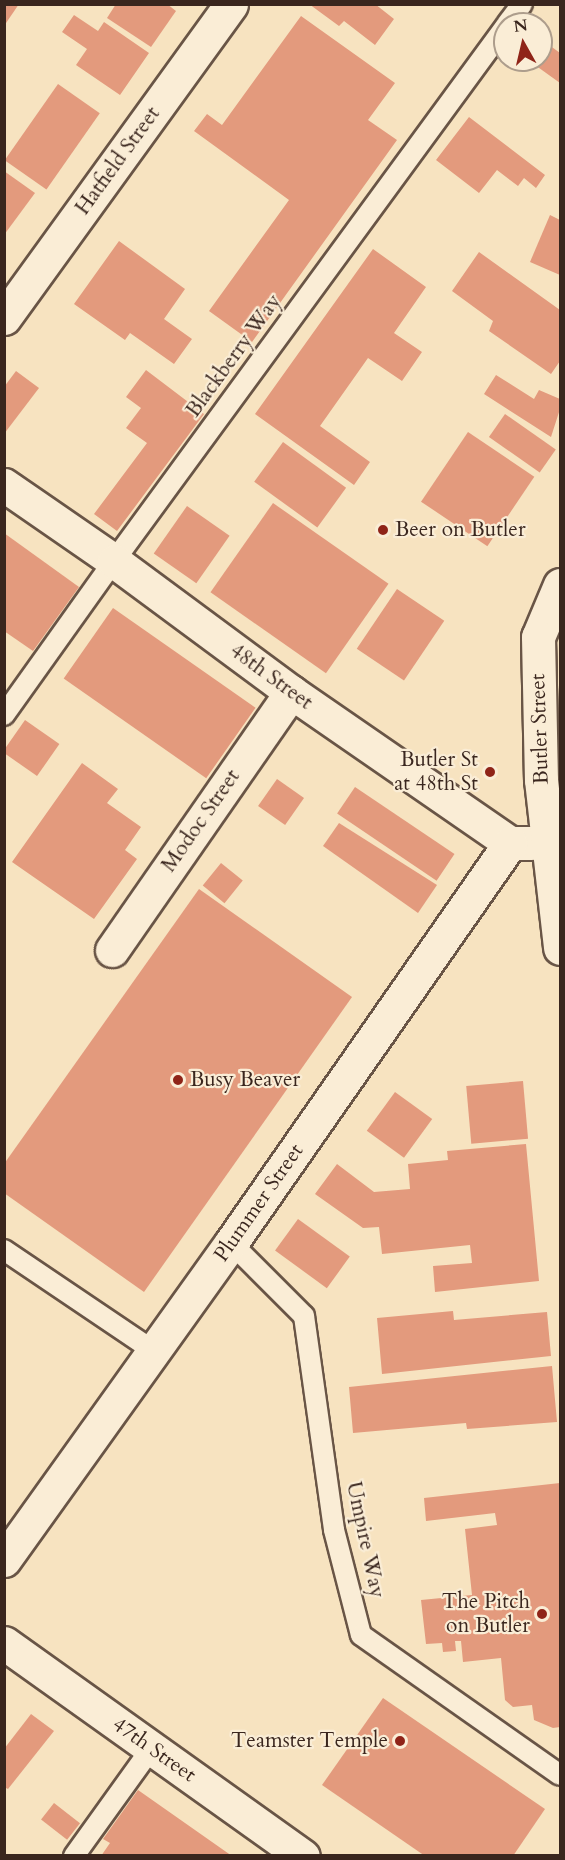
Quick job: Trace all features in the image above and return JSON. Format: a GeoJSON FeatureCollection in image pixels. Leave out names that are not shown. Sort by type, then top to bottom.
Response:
{"type":"FeatureCollection","features":[{"type":"Feature","properties":{"kind":"street","name":"Hatfield Street"},"geometry":{"type":"LineString","coordinates":[[4,318],[231,4]]}},
{"type":"Feature","properties":{"kind":"street","name":"48th Street"},"geometry":{"type":"LineString","coordinates":[[4,485],[114,561],[291,692],[510,843]]}},
{"type":"Feature","properties":{"kind":"street","name":"Butler Street"},"geometry":{"type":"LineString","coordinates":[[561,585],[538,638],[540,780],[561,948]]}},
{"type":"Feature","properties":{"kind":"street","name":"Modoc Street"},"geometry":{"type":"LineString","coordinates":[[112,951],[291,692]]}},
{"type":"Feature","properties":{"kind":"street"},"geometry":{"type":"LineString","coordinates":[[510,843],[548,844]]}},
{"type":"Feature","properties":{"kind":"street","name":"Plummer Street"},"geometry":{"type":"LineString","coordinates":[[4,1560],[231,1243],[510,843]]}},
{"type":"Feature","properties":{"kind":"street","name":"47th Street"},"geometry":{"type":"LineString","coordinates":[[4,1643],[303,1856]]}},
{"type":"Feature","properties":{"kind":"lane","name":"Blackberry Way"},"geometry":{"type":"LineString","coordinates":[[4,715],[493,44]]}},
{"type":"Feature","properties":{"kind":"lane","name":"Umpire Way"},"geometry":{"type":"LineString","coordinates":[[231,1243],[304,1316],[334,1530],[361,1635],[561,1775]]}},
{"type":"Feature","properties":{"kind":"lane"},"geometry":{"type":"LineString","coordinates":[[4,1250],[154,1351]]}},
{"type":"Feature","properties":{"kind":"lane"},"geometry":{"type":"LineString","coordinates":[[74,1856],[151,1749]]}},
{"type":"Feature","properties":{"kind":"building"},"geometry":{"type":"Polygon","coordinates":[[[4,4],[19,4],[4,26],[4,4]]]}},
{"type":"Feature","properties":{"kind":"building"},"geometry":{"type":"Polygon","coordinates":[[[116,4],[167,4],[176,11],[151,47],[107,18],[116,4]]]}},
{"type":"Feature","properties":{"kind":"building"},"geometry":{"type":"Polygon","coordinates":[[[309,4],[375,4],[394,19],[375,45],[344,21],[339,26],[309,4]]]}},
{"type":"Feature","properties":{"kind":"building"},"geometry":{"type":"Polygon","coordinates":[[[74,15],[98,31],[104,22],[149,53],[120,95],[76,65],[87,49],[62,32],[74,15]]]}},
{"type":"Feature","properties":{"kind":"building"},"geometry":{"type":"Polygon","coordinates":[[[301,16],[395,83],[368,120],[397,140],[252,342],[209,311],[289,200],[194,131],[207,114],[222,125],[301,16]]]}},
{"type":"Feature","properties":{"kind":"building"},"geometry":{"type":"Polygon","coordinates":[[[553,48],[560,53],[560,83],[545,72],[553,72],[553,48]]]}},
{"type":"Feature","properties":{"kind":"building"},"geometry":{"type":"Polygon","coordinates":[[[58,84],[100,113],[46,189],[5,160],[58,84]]]}},
{"type":"Feature","properties":{"kind":"building"},"geometry":{"type":"Polygon","coordinates":[[[469,117],[545,175],[536,188],[524,178],[518,186],[497,170],[479,193],[436,160],[469,117]]]}},
{"type":"Feature","properties":{"kind":"building"},"geometry":{"type":"Polygon","coordinates":[[[4,171],[35,193],[4,235],[4,171]]]}},
{"type":"Feature","properties":{"kind":"building"},"geometry":{"type":"Polygon","coordinates":[[[550,215],[560,220],[560,275],[530,262],[550,215]]]}},
{"type":"Feature","properties":{"kind":"building"},"geometry":{"type":"Polygon","coordinates":[[[119,241],[185,289],[164,319],[192,339],[174,364],[130,333],[125,340],[74,304],[119,241]]]}},
{"type":"Feature","properties":{"kind":"building"},"geometry":{"type":"Polygon","coordinates":[[[373,249],[426,287],[394,333],[422,352],[402,381],[368,358],[320,426],[370,462],[354,485],[255,414],[373,249]]]}},
{"type":"Feature","properties":{"kind":"building"},"geometry":{"type":"Polygon","coordinates":[[[479,252],[560,310],[560,361],[551,374],[489,331],[493,321],[452,291],[479,252]]]}},
{"type":"Feature","properties":{"kind":"building"},"geometry":{"type":"Polygon","coordinates":[[[146,370],[204,414],[117,531],[94,514],[147,443],[126,428],[141,408],[126,397],[146,370]]]}},
{"type":"Feature","properties":{"kind":"building"},"geometry":{"type":"Polygon","coordinates":[[[16,371],[39,388],[4,434],[4,387],[16,371]]]}},
{"type":"Feature","properties":{"kind":"building"},"geometry":{"type":"Polygon","coordinates":[[[496,375],[534,399],[539,390],[560,399],[560,409],[551,437],[484,394],[496,375]]]}},
{"type":"Feature","properties":{"kind":"building"},"geometry":{"type":"Polygon","coordinates":[[[505,414],[556,450],[540,472],[489,437],[505,414]]]}},
{"type":"Feature","properties":{"kind":"building"},"geometry":{"type":"Polygon","coordinates":[[[468,432],[534,477],[487,546],[421,502],[468,432]]]}},
{"type":"Feature","properties":{"kind":"building"},"geometry":{"type":"Polygon","coordinates":[[[283,442],[346,488],[317,527],[254,482],[283,442]]]}},
{"type":"Feature","properties":{"kind":"building"},"geometry":{"type":"Polygon","coordinates":[[[273,503],[389,584],[326,673],[210,592],[273,503]]]}},
{"type":"Feature","properties":{"kind":"building"},"geometry":{"type":"Polygon","coordinates":[[[187,506],[230,536],[196,583],[154,554],[187,506]]]}},
{"type":"Feature","properties":{"kind":"building"},"geometry":{"type":"Polygon","coordinates":[[[4,533],[79,587],[33,651],[4,631],[4,533]]]}},
{"type":"Feature","properties":{"kind":"building"},"geometry":{"type":"Polygon","coordinates":[[[397,589],[444,621],[404,681],[357,649],[397,589]]]}},
{"type":"Feature","properties":{"kind":"building"},"geometry":{"type":"Polygon","coordinates":[[[113,608],[256,708],[206,778],[64,678],[113,608]]]}},
{"type":"Feature","properties":{"kind":"building"},"geometry":{"type":"Polygon","coordinates":[[[25,720],[59,744],[37,776],[4,753],[25,720]]]}},
{"type":"Feature","properties":{"kind":"building"},"geometry":{"type":"Polygon","coordinates":[[[82,763],[118,789],[107,803],[141,827],[125,850],[137,859],[94,919],[12,862],[82,763]]]}},
{"type":"Feature","properties":{"kind":"building"},"geometry":{"type":"Polygon","coordinates":[[[277,779],[304,798],[285,825],[258,806],[277,779]]]}},
{"type":"Feature","properties":{"kind":"building"},"geometry":{"type":"Polygon","coordinates":[[[355,787],[454,854],[437,881],[337,814],[355,787]]]}},
{"type":"Feature","properties":{"kind":"building"},"geometry":{"type":"Polygon","coordinates":[[[339,823],[437,885],[418,913],[323,846],[339,823]]]}},
{"type":"Feature","properties":{"kind":"building"},"geometry":{"type":"Polygon","coordinates":[[[221,863],[243,881],[225,903],[203,886],[221,863]]]}},
{"type":"Feature","properties":{"kind":"building","name":"Busy Beaver"},"geometry":{"type":"Polygon","coordinates":[[[199,889],[352,997],[144,1292],[4,1193],[4,1164],[199,889]]]}},
{"type":"Feature","properties":{"kind":"building"},"geometry":{"type":"Polygon","coordinates":[[[523,1081],[528,1139],[471,1144],[466,1086],[523,1081]]]}},
{"type":"Feature","properties":{"kind":"building"},"geometry":{"type":"Polygon","coordinates":[[[395,1092],[432,1119],[404,1158],[367,1131],[395,1092]]]}},
{"type":"Feature","properties":{"kind":"building"},"geometry":{"type":"Polygon","coordinates":[[[526,1144],[539,1281],[435,1292],[433,1266],[472,1263],[470,1245],[382,1254],[379,1227],[363,1228],[315,1194],[337,1164],[374,1192],[410,1189],[408,1164],[448,1160],[447,1151],[526,1144]]]}},
{"type":"Feature","properties":{"kind":"building"},"geometry":{"type":"Polygon","coordinates":[[[298,1219],[350,1257],[327,1288],[275,1251],[298,1219]]]}},
{"type":"Feature","properties":{"kind":"building"},"geometry":{"type":"Polygon","coordinates":[[[453,1311],[454,1320],[547,1312],[551,1356],[382,1374],[377,1318],[453,1311]]]}},
{"type":"Feature","properties":{"kind":"building"},"geometry":{"type":"Polygon","coordinates":[[[552,1366],[557,1422],[467,1429],[466,1423],[353,1433],[349,1387],[552,1366]]]}},
{"type":"Feature","properties":{"kind":"building"},"geometry":{"type":"Polygon","coordinates":[[[560,1483],[560,1727],[553,1728],[534,1720],[532,1705],[513,1707],[505,1700],[501,1658],[463,1662],[461,1641],[455,1641],[456,1651],[443,1652],[442,1643],[426,1644],[421,1600],[472,1595],[465,1529],[497,1525],[495,1513],[426,1521],[424,1498],[560,1483]]]}},
{"type":"Feature","properties":{"kind":"building","name":"Teamster Temple"},"geometry":{"type":"Polygon","coordinates":[[[383,1698],[545,1809],[513,1856],[425,1856],[322,1785],[383,1698]]]}},
{"type":"Feature","properties":{"kind":"building"},"geometry":{"type":"Polygon","coordinates":[[[31,1714],[54,1731],[8,1789],[4,1787],[4,1749],[31,1714]]]}},
{"type":"Feature","properties":{"kind":"building"},"geometry":{"type":"Polygon","coordinates":[[[138,1790],[232,1856],[101,1856],[110,1843],[103,1839],[138,1790]]]}},
{"type":"Feature","properties":{"kind":"building"},"geometry":{"type":"Polygon","coordinates":[[[54,1803],[80,1823],[67,1840],[41,1820],[54,1803]]]}},
{"type":"Feature","properties":{"kind":"place","name":"Beer on Butler"},"geometry":{"type":"Point","coordinates":[383,530]}},
{"type":"Feature","properties":{"kind":"place","name":"Butler St at 48th St"},"geometry":{"type":"Point","coordinates":[490,772]}},
{"type":"Feature","properties":{"kind":"place","name":"Busy Beaver"},"geometry":{"type":"Point","coordinates":[178,1080]}},
{"type":"Feature","properties":{"kind":"place","name":"The Pitch on Butler"},"geometry":{"type":"Point","coordinates":[542,1614]}},
{"type":"Feature","properties":{"kind":"place","name":"Teamster Temple"},"geometry":{"type":"Point","coordinates":[400,1741]}}]}
